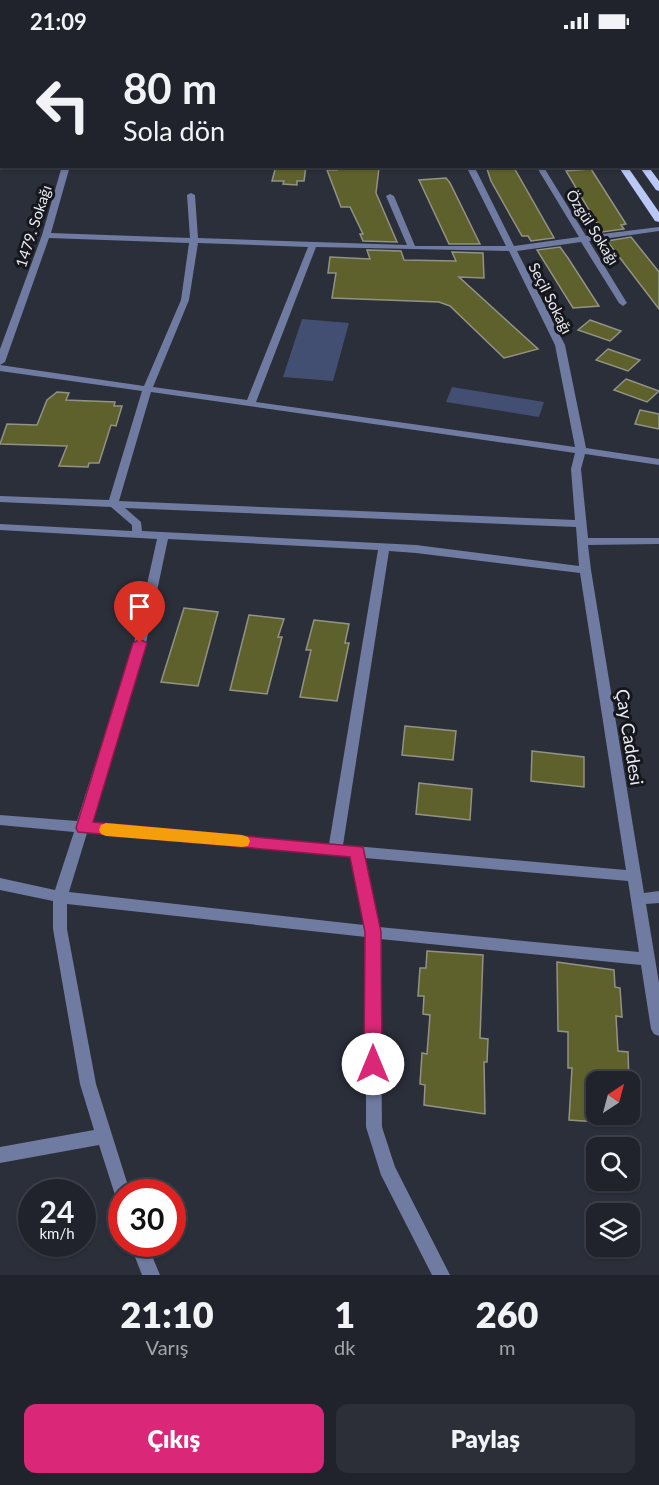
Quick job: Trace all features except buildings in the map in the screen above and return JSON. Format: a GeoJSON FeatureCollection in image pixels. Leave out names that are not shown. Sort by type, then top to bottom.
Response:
{"type":"FeatureCollection","features":[{"type":"Feature","properties":{"kind":"main road"},"geometry":{"type":"LineString","coordinates":[[623,168],[659,219]]}},
{"type":"Feature","properties":{"kind":"main road"},"geometry":{"type":"LineString","coordinates":[[644,168],[659,189]]}},
{"type":"Feature","properties":{"kind":"street","name":"1479. Sokağı"},"geometry":{"type":"LineString","coordinates":[[0,362],[46,236],[65,168]]}},
{"type":"Feature","properties":{"kind":"street","name":"Seçil Sokağı"},"geometry":{"type":"LineString","coordinates":[[471,168],[560,345],[581,451]]}},
{"type":"Feature","properties":{"kind":"street","name":"Özgül Sokağı"},"geometry":{"type":"LineString","coordinates":[[540,168],[623,303]]}},
{"type":"Feature","properties":{"kind":"street"},"geometry":{"type":"LineString","coordinates":[[113,503],[148,388],[185,300],[194,239],[191,195]]}},
{"type":"Feature","properties":{"kind":"street"},"geometry":{"type":"LineString","coordinates":[[390,196],[412,248]]}},
{"type":"Feature","properties":{"kind":"street"},"geometry":{"type":"LineString","coordinates":[[46,236],[510,249],[659,229]]}},
{"type":"Feature","properties":{"kind":"street"},"geometry":{"type":"LineString","coordinates":[[251,403],[314,244]]}},
{"type":"Feature","properties":{"kind":"street"},"geometry":{"type":"LineString","coordinates":[[0,368],[659,462]]}},
{"type":"Feature","properties":{"kind":"street","name":"Çay Caddesi"},"geometry":{"type":"LineString","coordinates":[[581,451],[576,469],[585,570],[659,1029]]}},
{"type":"Feature","properties":{"kind":"street"},"geometry":{"type":"LineString","coordinates":[[0,499],[581,524]]}},
{"type":"Feature","properties":{"kind":"street"},"geometry":{"type":"LineString","coordinates":[[113,503],[137,524],[137,534]]}},
{"type":"Feature","properties":{"kind":"street"},"geometry":{"type":"LineString","coordinates":[[0,526],[384,547],[585,570]]}},
{"type":"Feature","properties":{"kind":"street"},"geometry":{"type":"LineString","coordinates":[[118,1179],[88,1084],[60,929],[60,897],[140,643],[163,536]]}},
{"type":"Feature","properties":{"kind":"street"},"geometry":{"type":"LineString","coordinates":[[583,542],[659,541]]}},
{"type":"Feature","properties":{"kind":"street"},"geometry":{"type":"LineString","coordinates":[[335,849],[384,547]]}},
{"type":"Feature","properties":{"kind":"street"},"geometry":{"type":"LineString","coordinates":[[0,820],[634,876]]}},
{"type":"Feature","properties":{"kind":"street"},"geometry":{"type":"LineString","coordinates":[[357,852],[373,932],[374,1127],[387,1168],[441,1275]]}},
{"type":"Feature","properties":{"kind":"street"},"geometry":{"type":"LineString","coordinates":[[0,884],[60,897],[648,960]]}},
{"type":"Feature","properties":{"kind":"street"},"geometry":{"type":"LineString","coordinates":[[638,899],[659,897]]}},
{"type":"Feature","properties":{"kind":"street"},"geometry":{"type":"LineString","coordinates":[[0,1155],[105,1136]]}},
{"type":"Feature","properties":{"kind":"street"},"geometry":{"type":"LineString","coordinates":[[144,1257],[151,1275]]}},
{"type":"Feature","properties":{"kind":"shaded area"},"geometry":{"type":"Polygon","coordinates":[[[302,319],[349,323],[333,381],[283,377],[302,319]]]}},
{"type":"Feature","properties":{"kind":"shaded area"},"geometry":{"type":"Polygon","coordinates":[[[452,387],[544,402],[539,417],[446,402],[452,387]]]}},
{"type":"Feature","properties":{"kind":"slow traffic"},"geometry":{"type":"LineString","coordinates":[[106,830],[242,841]]}},
{"type":"Feature","properties":{"kind":"route"},"geometry":{"type":"LineString","coordinates":[[140,643],[83,828],[357,852],[373,932],[373,1064]]}}]}
